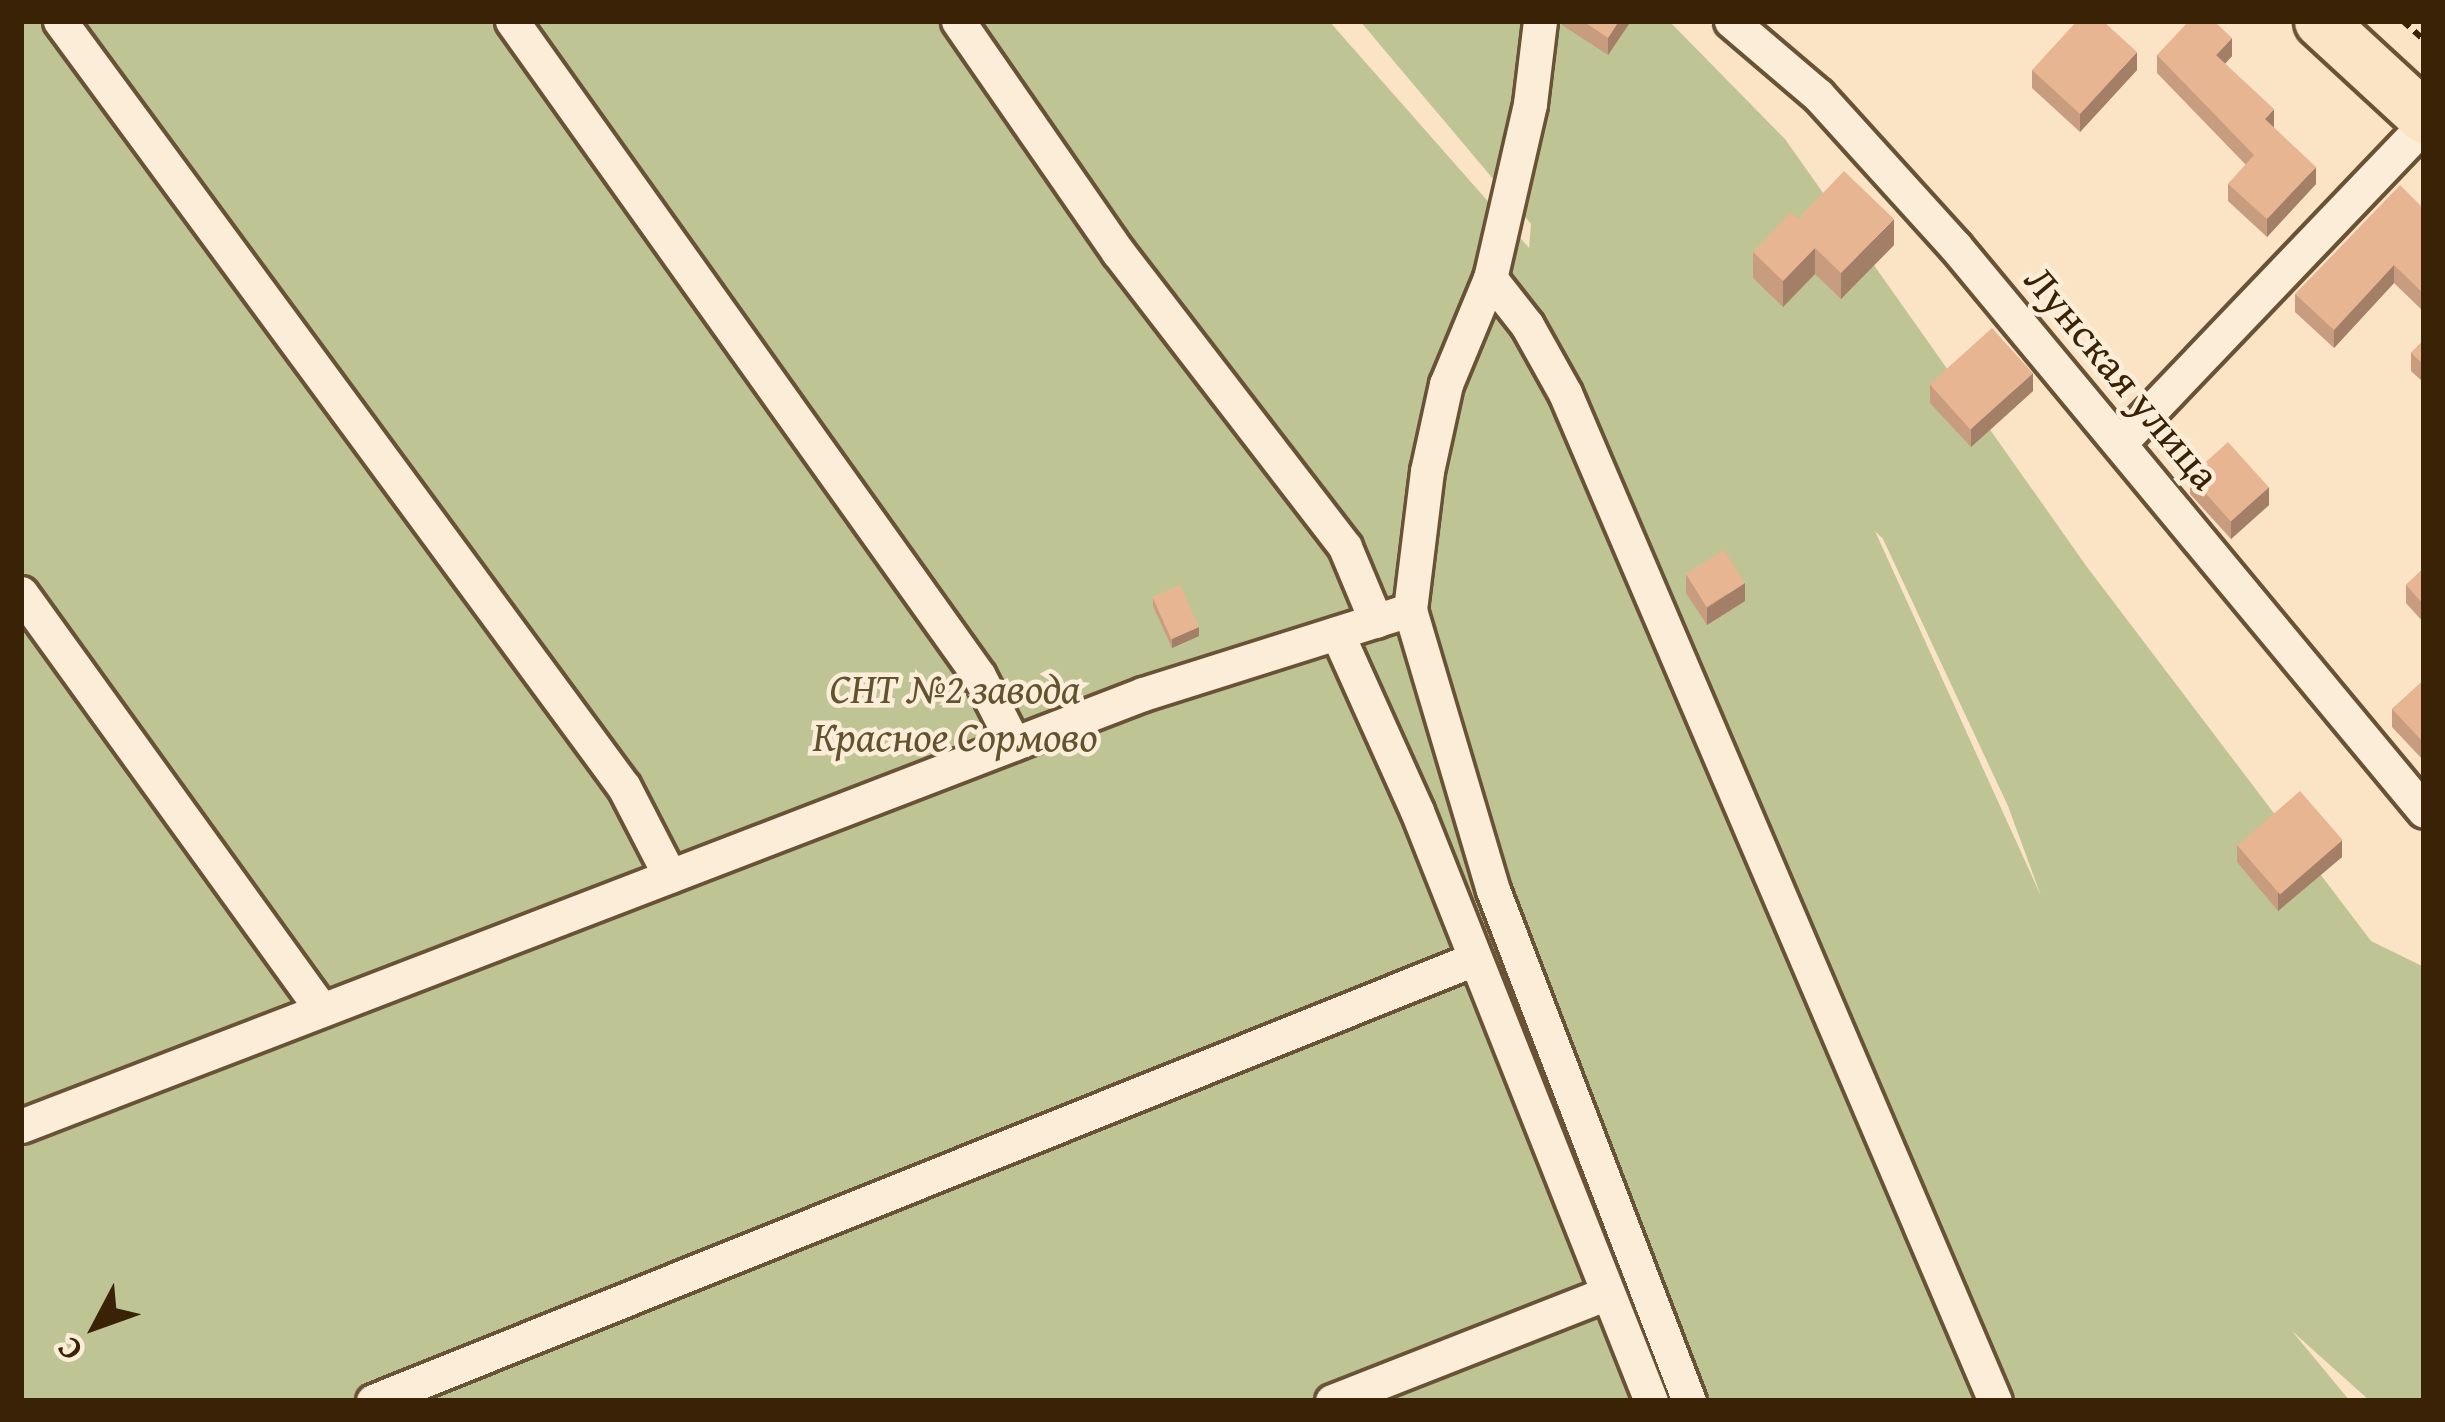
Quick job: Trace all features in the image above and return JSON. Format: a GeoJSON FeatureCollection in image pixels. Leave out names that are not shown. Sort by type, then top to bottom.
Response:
{"type":"FeatureCollection","features":[{"type":"Feature","properties":{"kind":"main road"},"geometry":{"type":"LineString","coordinates":[[2320,21],[2424,121]]}},
{"type":"Feature","properties":{"kind":"street"},"geometry":{"type":"LineString","coordinates":[[60,21],[624,787],[670,876]]}},
{"type":"Feature","properties":{"kind":"street"},"geometry":{"type":"LineString","coordinates":[[512,21],[979,676],[1015,743]]}},
{"type":"Feature","properties":{"kind":"street"},"geometry":{"type":"LineString","coordinates":[[958,21],[1118,252],[1346,547],[1376,621]]}},
{"type":"Feature","properties":{"kind":"street"},"geometry":{"type":"LineString","coordinates":[[1540,21],[1530,104],[1490,278],[1446,384],[1427,471],[1410,610],[1493,890],[1689,1401]]}},
{"type":"Feature","properties":{"kind":"street","name":"Лунская улица"},"geometry":{"type":"LineString","coordinates":[[1731,21],[1818,95],[1955,246],[2424,811]]}},
{"type":"Feature","properties":{"kind":"street"},"geometry":{"type":"LineString","coordinates":[[2120,443],[2424,121]]}},
{"type":"Feature","properties":{"kind":"street"},"geometry":{"type":"LineString","coordinates":[[1490,278],[1527,325],[1564,393],[1995,1401]]}},
{"type":"Feature","properties":{"kind":"street"},"geometry":{"type":"LineString","coordinates":[[21,593],[322,1010]]}},
{"type":"Feature","properties":{"kind":"street"},"geometry":{"type":"LineString","coordinates":[[21,1126],[1143,694],[1410,610]]}},
{"type":"Feature","properties":{"kind":"street"},"geometry":{"type":"LineString","coordinates":[[1336,633],[1417,812],[1651,1401]]}},
{"type":"Feature","properties":{"kind":"street"},"geometry":{"type":"LineString","coordinates":[[373,1401],[1474,959]]}},
{"type":"Feature","properties":{"kind":"street"},"geometry":{"type":"LineString","coordinates":[[1332,1401],[1608,1293]]}},
{"type":"Feature","properties":{"kind":"path"},"geometry":{"type":"LineString","coordinates":[[2403,21],[2424,40]]}},
{"type":"Feature","properties":{"kind":"green space","name":"СНТ №2 завода Красное Сормово"},"geometry":{"type":"Polygon","coordinates":[[[21,21],[1329,21],[1529,248],[1531,224],[1360,21],[1669,21],[1785,139],[2087,567],[2371,941],[2424,967],[2424,1401],[2370,1401],[2292,1331],[2350,1401],[21,1401],[21,21]],[[1875,531],[2041,896],[2008,806],[1883,539],[1875,531]]]}},
{"type":"Feature","properties":{"kind":"building"},"geometry":{"type":"Polygon","coordinates":[[[1583,21],[1619,21],[1608,38],[1583,21]]]}},
{"type":"Feature","properties":{"kind":"building"},"geometry":{"type":"Polygon","coordinates":[[[2077,21],[2103,21],[2137,52],[2080,114],[2032,70],[2077,21]]]}},
{"type":"Feature","properties":{"kind":"building"},"geometry":{"type":"Polygon","coordinates":[[[2189,21],[2214,21],[2232,38],[2216,55],[2274,109],[2265,119],[2316,167],[2267,219],[2228,184],[2254,155],[2157,55],[2189,21]]]}},
{"type":"Feature","properties":{"kind":"building"},"geometry":{"type":"Polygon","coordinates":[[[1844,171],[1894,219],[1841,273],[1815,248],[1783,281],[1753,252],[1791,212],[1798,219],[1844,171]]]}},
{"type":"Feature","properties":{"kind":"building"},"geometry":{"type":"Polygon","coordinates":[[[2400,185],[2424,209],[2424,294],[2394,265],[2334,330],[2295,294],[2400,185]]]}},
{"type":"Feature","properties":{"kind":"building"},"geometry":{"type":"Polygon","coordinates":[[[1992,328],[2033,373],[1970,430],[1930,384],[1992,328]]]}},
{"type":"Feature","properties":{"kind":"building"},"geometry":{"type":"Polygon","coordinates":[[[2424,340],[2424,365],[2411,353],[2424,340]]]}},
{"type":"Feature","properties":{"kind":"building"},"geometry":{"type":"Polygon","coordinates":[[[2228,442],[2269,487],[2231,521],[2190,476],[2228,442]]]}},
{"type":"Feature","properties":{"kind":"building"},"geometry":{"type":"Polygon","coordinates":[[[1724,550],[1745,583],[1707,607],[1686,574],[1724,550]]]}},
{"type":"Feature","properties":{"kind":"building"},"geometry":{"type":"Polygon","coordinates":[[[2424,568],[2424,605],[2406,585],[2424,568]]]}},
{"type":"Feature","properties":{"kind":"building"},"geometry":{"type":"Polygon","coordinates":[[[1180,585],[1199,627],[1171,639],[1153,597],[1180,585]]]}},
{"type":"Feature","properties":{"kind":"building"},"geometry":{"type":"Polygon","coordinates":[[[2424,680],[2424,743],[2392,709],[2424,680]]]}},
{"type":"Feature","properties":{"kind":"building"},"geometry":{"type":"Polygon","coordinates":[[[2300,791],[2343,840],[2280,895],[2237,845],[2300,791]]]}}]}
